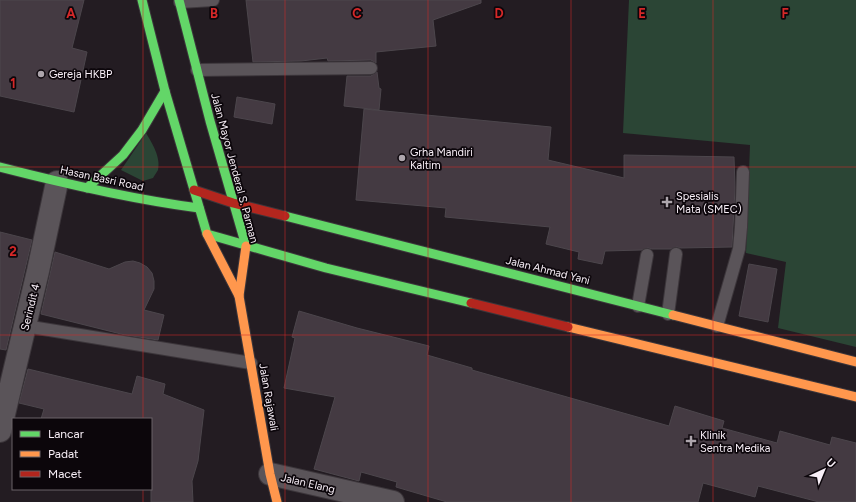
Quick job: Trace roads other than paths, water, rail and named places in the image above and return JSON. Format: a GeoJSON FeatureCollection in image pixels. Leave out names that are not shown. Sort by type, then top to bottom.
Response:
{"type":"FeatureCollection","features":[{"type":"Feature","properties":{"kind":"main road"},"geometry":{"type":"LineString","coordinates":[[142,0],[164,91],[207,234],[239,296]]}},
{"type":"Feature","properties":{"kind":"main road","name":"Jalan Mayor Jenderal S. Parman"},"geometry":{"type":"LineString","coordinates":[[179,1],[210,121],[246,246],[239,296]]}},
{"type":"Feature","properties":{"kind":"main road"},"geometry":{"type":"LineString","coordinates":[[87,188],[123,155],[142,130],[164,91]]}},
{"type":"Feature","properties":{"kind":"main road","name":"Hasan Basri Road"},"geometry":{"type":"LineString","coordinates":[[0,167],[58,182],[153,202],[199,208]]}},
{"type":"Feature","properties":{"kind":"main road","name":"Jalan Ahmad Yani"},"geometry":{"type":"LineString","coordinates":[[194,190],[234,203],[856,362]]}},
{"type":"Feature","properties":{"kind":"main road"},"geometry":{"type":"LineString","coordinates":[[207,234],[333,270],[856,398]]}},
{"type":"Feature","properties":{"kind":"main road","name":"Jalan Rajawali"},"geometry":{"type":"LineString","coordinates":[[239,296],[270,474],[277,502]]}},
{"type":"Feature","properties":{"kind":"street","name":"Serindit 4"},"geometry":{"type":"LineString","coordinates":[[0,431],[58,182]]}},
{"type":"Feature","properties":{"kind":"street","name":"Jalan Elang"},"geometry":{"type":"LineString","coordinates":[[270,474],[393,502]]}},
{"type":"Feature","properties":{"kind":"lane"},"geometry":{"type":"LineString","coordinates":[[179,1],[213,0]]}},
{"type":"Feature","properties":{"kind":"lane"},"geometry":{"type":"LineString","coordinates":[[197,70],[371,68]]}},
{"type":"Feature","properties":{"kind":"lane"},"geometry":{"type":"LineString","coordinates":[[717,326],[739,249],[743,172]]}},
{"type":"Feature","properties":{"kind":"lane"},"geometry":{"type":"LineString","coordinates":[[668,314],[676,254]]}},
{"type":"Feature","properties":{"kind":"lane"},"geometry":{"type":"LineString","coordinates":[[638,306],[647,255]]}},
{"type":"Feature","properties":{"kind":"lane"},"geometry":{"type":"LineString","coordinates":[[25,326],[251,363]]}},
{"type":"Feature","properties":{"kind":"place","name":"Gereja HKBP"},"geometry":{"type":"Point","coordinates":[41,74]}},
{"type":"Feature","properties":{"kind":"place","name":"Grha Mandiri Kaltim"},"geometry":{"type":"Point","coordinates":[402,158]}},
{"type":"Feature","properties":{"kind":"place","name":"Spesialis Mata (SMEC)"},"geometry":{"type":"Point","coordinates":[667,202]}},
{"type":"Feature","properties":{"kind":"place","name":"Klinik Sentra Medika"},"geometry":{"type":"Point","coordinates":[691,441]}}]}
